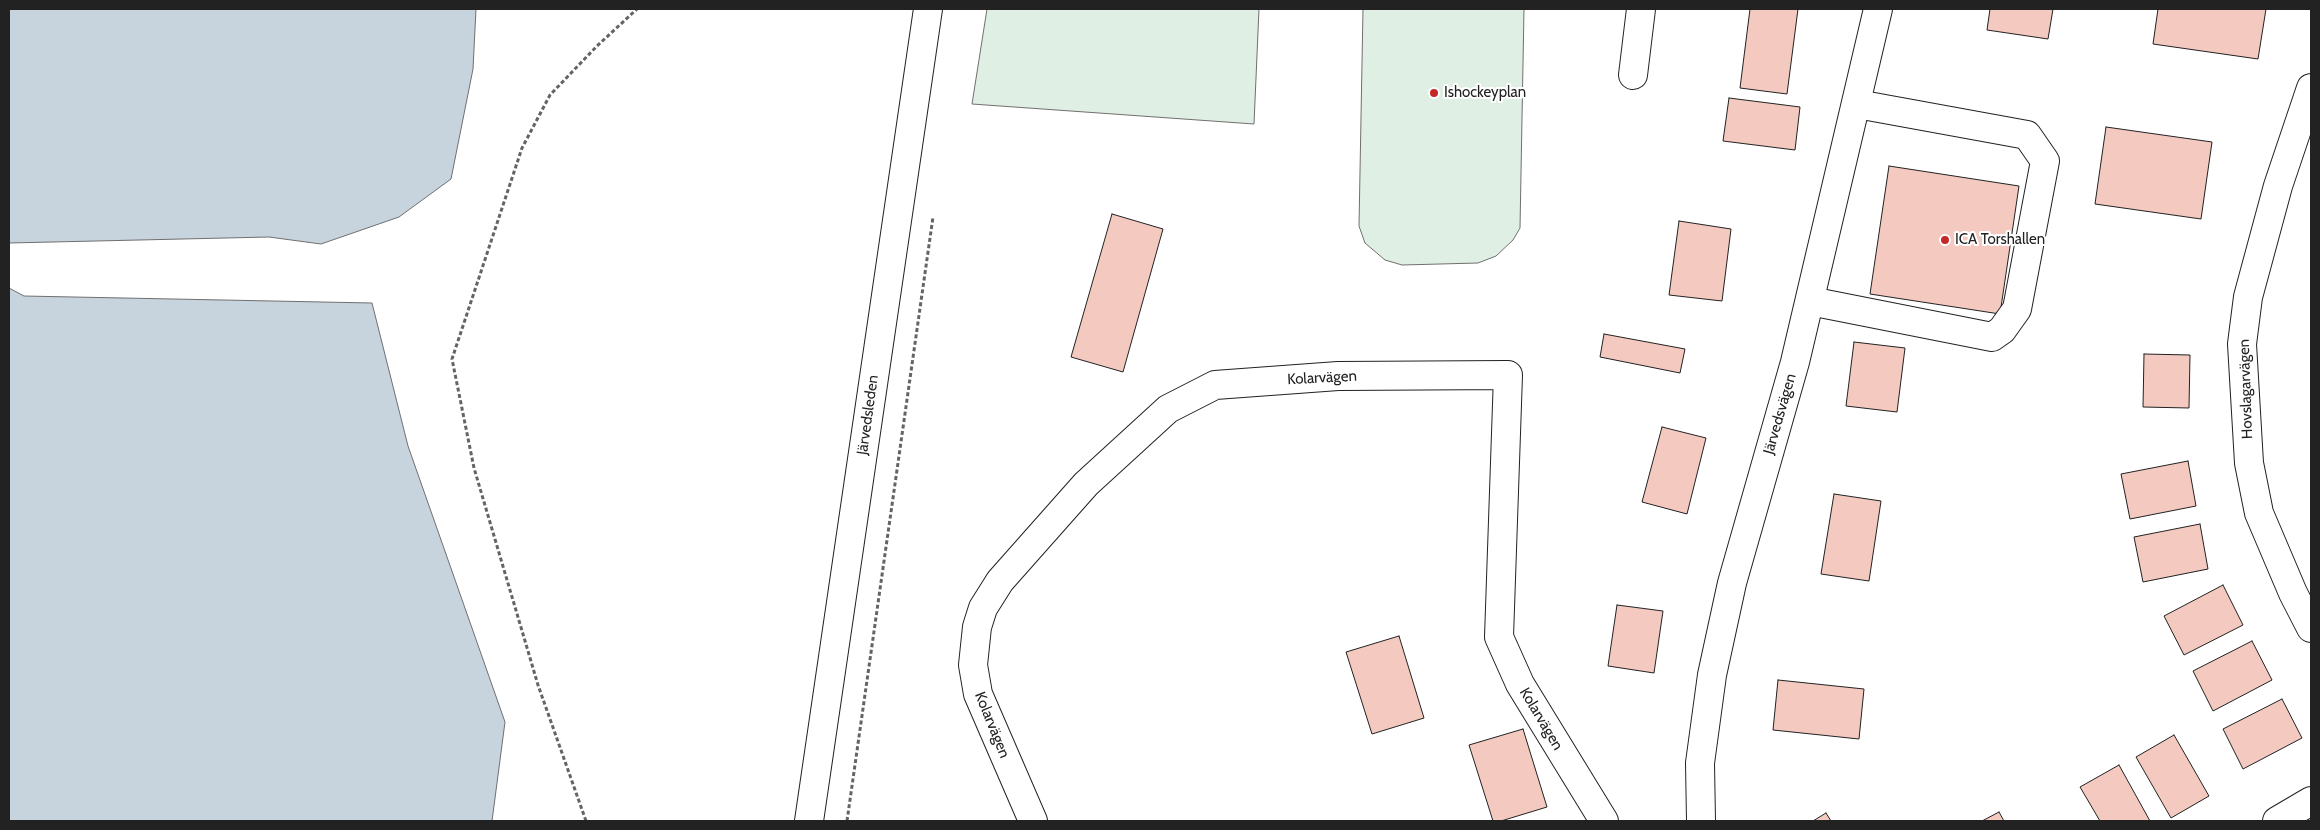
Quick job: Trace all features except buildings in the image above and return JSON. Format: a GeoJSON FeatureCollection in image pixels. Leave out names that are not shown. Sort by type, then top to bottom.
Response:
{"type":"FeatureCollection","features":[{"type":"Feature","properties":{"kind":"street","name":"Järvedsleden"},"geometry":{"type":"LineString","coordinates":[[808,821],[928,9]]}},
{"type":"Feature","properties":{"kind":"street"},"geometry":{"type":"LineString","coordinates":[[1633,75],[1641,9]]}},
{"type":"Feature","properties":{"kind":"street","name":"Järvedsvägen"},"geometry":{"type":"LineString","coordinates":[[1701,821],[1700,763],[1712,675],[1732,583],[1795,362],[1878,9]]}},
{"type":"Feature","properties":{"kind":"street","name":"Hovslagarvägen"},"geometry":{"type":"LineString","coordinates":[[2311,88],[2278,186],[2248,297],[2242,344],[2248,463],[2258,513],[2311,628]]}},
{"type":"Feature","properties":{"kind":"street"},"geometry":{"type":"LineString","coordinates":[[1810,301],[1992,337],[2002,330],[2017,309],[2045,161],[2027,135],[1857,104]]}},
{"type":"Feature","properties":{"kind":"street","name":"Kolarvägen"},"geometry":{"type":"LineString","coordinates":[[1034,821],[978,694],[973,664],[977,627],[983,608],[1000,581],[1086,484],[1168,409],[1215,385],[1338,376],[1508,375],[1499,638],[1520,684],[1604,821]]}},
{"type":"Feature","properties":{"kind":"street"},"geometry":{"type":"LineString","coordinates":[[2277,821],[2311,801]]}},
{"type":"Feature","properties":{"kind":"path"},"geometry":{"type":"LineString","coordinates":[[586,821],[538,685],[476,477],[452,359],[527,139],[550,95],[597,46],[637,9]]}},
{"type":"Feature","properties":{"kind":"path"},"geometry":{"type":"LineString","coordinates":[[847,821],[933,214]]}},
{"type":"Feature","properties":{"kind":"green space"},"geometry":{"type":"Polygon","coordinates":[[[987,9],[1259,9],[1254,124],[972,104],[987,9]]]}},
{"type":"Feature","properties":{"kind":"green space"},"geometry":{"type":"Polygon","coordinates":[[[1363,9],[1524,9],[1520,228],[1513,240],[1496,256],[1478,263],[1402,265],[1385,260],[1365,243],[1359,226],[1363,9]]]}},
{"type":"Feature","properties":{"kind":"shaded area"},"geometry":{"type":"Polygon","coordinates":[[[9,9],[476,9],[473,69],[451,179],[399,217],[321,244],[269,237],[9,243],[9,9]]]}},
{"type":"Feature","properties":{"kind":"shaded area"},"geometry":{"type":"Polygon","coordinates":[[[9,288],[24,296],[372,303],[408,446],[505,722],[492,821],[9,821],[9,288]]]}},
{"type":"Feature","properties":{"kind":"place","name":"Ishockeyplan"},"geometry":{"type":"Point","coordinates":[1434,93]}},
{"type":"Feature","properties":{"kind":"place","name":"ICA Torshallen"},"geometry":{"type":"Point","coordinates":[1945,240]}}]}
